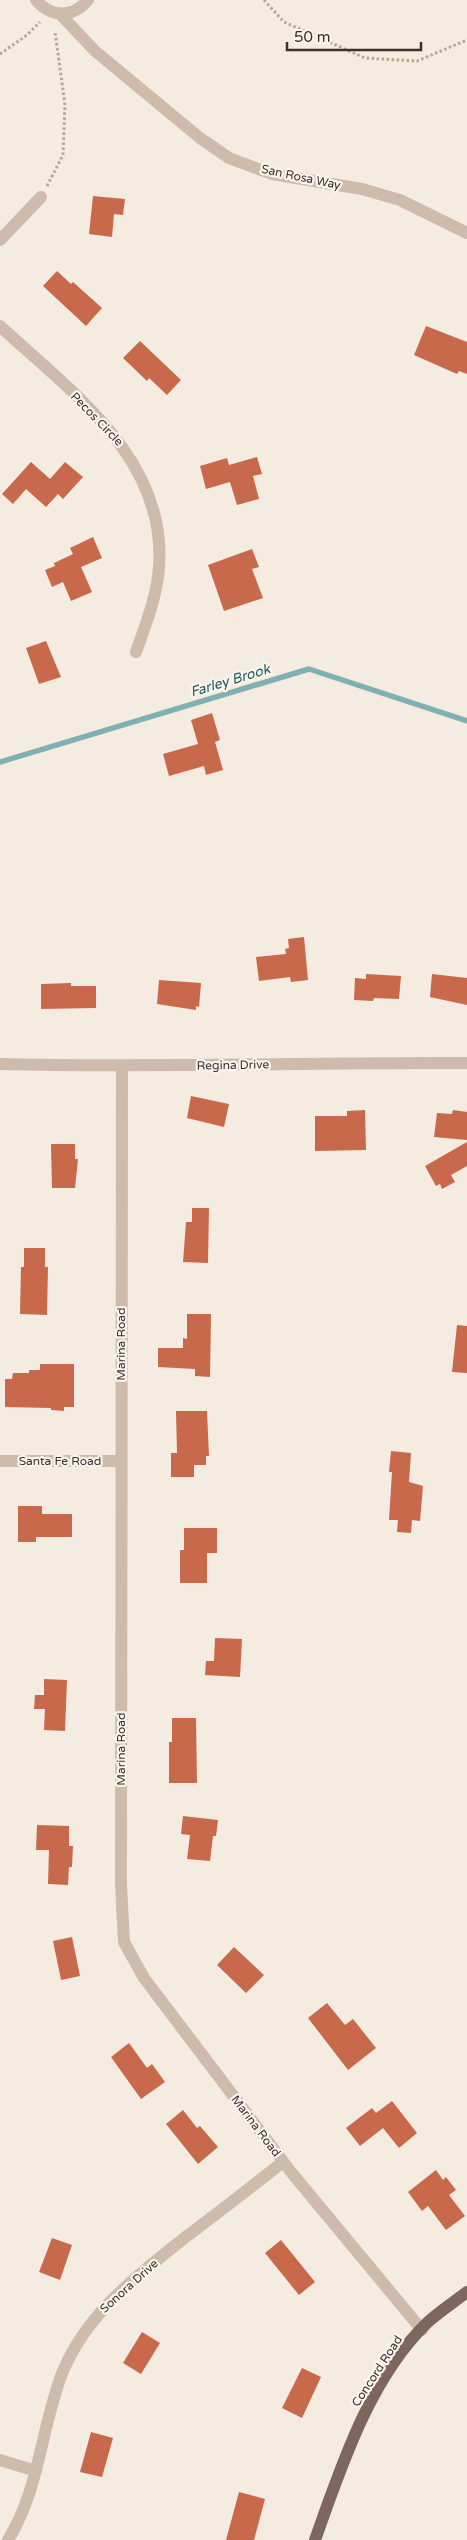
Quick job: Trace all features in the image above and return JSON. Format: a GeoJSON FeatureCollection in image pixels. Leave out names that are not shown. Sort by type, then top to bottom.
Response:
{"type":"FeatureCollection","features":[{"type":"Feature","properties":{"kind":"main road","name":"Concord Road"},"geometry":{"type":"LineString","coordinates":[[315,2540],[344,2459],[369,2404],[399,2358],[422,2330],[467,2292]]}},
{"type":"Feature","properties":{"kind":"street","name":"San Rosa Way"},"geometry":{"type":"LineString","coordinates":[[36,0],[55,13],[95,51],[200,138],[229,158],[272,174],[362,189],[400,200],[467,233]]}},
{"type":"Feature","properties":{"kind":"street"},"geometry":{"type":"LineString","coordinates":[[55,13],[80,9],[88,0]]}},
{"type":"Feature","properties":{"kind":"street"},"geometry":{"type":"LineString","coordinates":[[0,240],[41,197]]}},
{"type":"Feature","properties":{"kind":"street","name":"Pecos Circle"},"geometry":{"type":"LineString","coordinates":[[0,326],[103,421],[124,447],[142,477],[153,506],[159,537],[159,568],[150,610],[136,652]]}},
{"type":"Feature","properties":{"kind":"street","name":"Regina Drive"},"geometry":{"type":"LineString","coordinates":[[0,1064],[122,1067],[347,1062],[467,1063]]}},
{"type":"Feature","properties":{"kind":"street","name":"Marina Road"},"geometry":{"type":"LineString","coordinates":[[122,1067],[121,1885],[124,1942],[144,1978],[283,2162],[422,2330]]}},
{"type":"Feature","properties":{"kind":"street","name":"Santa Fe Road"},"geometry":{"type":"LineString","coordinates":[[0,1461],[121,1461]]}},
{"type":"Feature","properties":{"kind":"street","name":"Sonora Drive"},"geometry":{"type":"LineString","coordinates":[[8,2540],[23,2510],[36,2472],[63,2373],[72,2354],[95,2318],[109,2301],[142,2272],[283,2162]]}},
{"type":"Feature","properties":{"kind":"street"},"geometry":{"type":"LineString","coordinates":[[0,2460],[36,2472]]}},
{"type":"Feature","properties":{"kind":"path"},"geometry":{"type":"LineString","coordinates":[[264,0],[284,22],[364,58],[417,61],[467,40]]}},
{"type":"Feature","properties":{"kind":"path"},"geometry":{"type":"LineString","coordinates":[[0,54],[55,13]]}},
{"type":"Feature","properties":{"kind":"path"},"geometry":{"type":"LineString","coordinates":[[41,197],[64,154],[65,105],[55,33],[55,13]]}},
{"type":"Feature","properties":{"kind":"building"},"geometry":{"type":"Polygon","coordinates":[[[93,196],[125,199],[123,215],[114,214],[112,237],[89,234],[93,196]]]}},
{"type":"Feature","properties":{"kind":"building"},"geometry":{"type":"Polygon","coordinates":[[[57,271],[71,284],[73,282],[102,308],[86,326],[43,286],[57,271]]]}},
{"type":"Feature","properties":{"kind":"building"},"geometry":{"type":"Polygon","coordinates":[[[426,326],[467,342],[467,374],[459,371],[457,374],[414,355],[426,326]]]}},
{"type":"Feature","properties":{"kind":"building"},"geometry":{"type":"Polygon","coordinates":[[[140,341],[181,380],[167,395],[149,378],[147,381],[123,358],[140,341]]]}},
{"type":"Feature","properties":{"kind":"building"},"geometry":{"type":"Polygon","coordinates":[[[257,457],[262,474],[253,476],[259,499],[237,505],[230,482],[206,489],[200,466],[227,458],[229,465],[257,457]]]}},
{"type":"Feature","properties":{"kind":"building"},"geometry":{"type":"Polygon","coordinates":[[[31,462],[50,479],[65,462],[83,477],[63,499],[58,494],[46,507],[26,489],[13,504],[2,494],[31,462]]]}},
{"type":"Feature","properties":{"kind":"building"},"geometry":{"type":"Polygon","coordinates":[[[93,537],[102,558],[81,567],[92,592],[71,601],[63,582],[52,587],[45,570],[55,566],[54,563],[73,554],[70,548],[93,537]]]}},
{"type":"Feature","properties":{"kind":"building"},"geometry":{"type":"Polygon","coordinates":[[[252,549],[259,567],[252,569],[263,598],[224,611],[208,565],[252,549]]]}},
{"type":"Feature","properties":{"kind":"building"},"geometry":{"type":"Polygon","coordinates":[[[46,641],[61,677],[39,684],[26,648],[46,641]]]}},
{"type":"Feature","properties":{"kind":"building"},"geometry":{"type":"Polygon","coordinates":[[[212,713],[220,740],[215,742],[223,770],[206,775],[204,766],[169,776],[163,754],[198,744],[191,720],[212,713]]]}},
{"type":"Feature","properties":{"kind":"building"},"geometry":{"type":"Polygon","coordinates":[[[304,937],[308,980],[291,982],[290,977],[259,981],[256,957],[286,954],[285,949],[289,948],[288,939],[304,937]]]}},
{"type":"Feature","properties":{"kind":"building"},"geometry":{"type":"Polygon","coordinates":[[[366,974],[401,976],[399,999],[374,998],[373,1001],[354,1000],[355,978],[366,979],[366,974]]]}},
{"type":"Feature","properties":{"kind":"building"},"geometry":{"type":"Polygon","coordinates":[[[432,974],[467,978],[467,1005],[430,997],[432,974]]]}},
{"type":"Feature","properties":{"kind":"building"},"geometry":{"type":"Polygon","coordinates":[[[159,980],[201,983],[199,1007],[196,1006],[196,1010],[157,1004],[159,980]]]}},
{"type":"Feature","properties":{"kind":"building"},"geometry":{"type":"Polygon","coordinates":[[[71,983],[71,986],[96,986],[96,1008],[41,1009],[41,984],[71,983]]]}},
{"type":"Feature","properties":{"kind":"building"},"geometry":{"type":"Polygon","coordinates":[[[191,1096],[229,1104],[224,1127],[187,1118],[191,1096]]]}},
{"type":"Feature","properties":{"kind":"building"},"geometry":{"type":"Polygon","coordinates":[[[365,1110],[366,1150],[315,1151],[315,1116],[347,1116],[347,1111],[365,1110]]]}},
{"type":"Feature","properties":{"kind":"building"},"geometry":{"type":"Polygon","coordinates":[[[453,1110],[467,1112],[467,1140],[434,1137],[437,1113],[452,1114],[453,1110]]]}},
{"type":"Feature","properties":{"kind":"building"},"geometry":{"type":"Polygon","coordinates":[[[467,1142],[467,1166],[451,1175],[455,1182],[442,1189],[440,1184],[436,1186],[425,1166],[467,1142]]]}},
{"type":"Feature","properties":{"kind":"building"},"geometry":{"type":"Polygon","coordinates":[[[51,1144],[75,1144],[75,1159],[78,1159],[75,1188],[52,1188],[51,1144]]]}},
{"type":"Feature","properties":{"kind":"building"},"geometry":{"type":"Polygon","coordinates":[[[192,1208],[209,1208],[208,1263],[183,1262],[186,1222],[192,1222],[192,1208]]]}},
{"type":"Feature","properties":{"kind":"building"},"geometry":{"type":"Polygon","coordinates":[[[24,1248],[45,1248],[45,1267],[48,1267],[47,1315],[20,1314],[21,1267],[24,1267],[24,1248]]]}},
{"type":"Feature","properties":{"kind":"building"},"geometry":{"type":"Polygon","coordinates":[[[187,1314],[211,1314],[210,1377],[195,1376],[195,1369],[158,1367],[158,1348],[183,1348],[183,1338],[187,1339],[187,1314]]]}},
{"type":"Feature","properties":{"kind":"building"},"geometry":{"type":"Polygon","coordinates":[[[457,1325],[467,1326],[467,1373],[452,1372],[457,1325]]]}},
{"type":"Feature","properties":{"kind":"building"},"geometry":{"type":"Polygon","coordinates":[[[40,1364],[74,1364],[74,1407],[64,1407],[64,1411],[51,1410],[51,1408],[5,1407],[5,1379],[12,1379],[13,1373],[29,1373],[29,1370],[40,1370],[40,1364]]]}},
{"type":"Feature","properties":{"kind":"building"},"geometry":{"type":"Polygon","coordinates":[[[176,1411],[207,1411],[209,1456],[206,1456],[206,1465],[194,1465],[194,1477],[171,1477],[171,1453],[177,1453],[176,1411]]]}},
{"type":"Feature","properties":{"kind":"building"},"geometry":{"type":"Polygon","coordinates":[[[391,1451],[411,1453],[409,1482],[423,1486],[420,1521],[412,1520],[411,1533],[397,1532],[398,1520],[389,1520],[392,1472],[389,1472],[391,1451]]]}},
{"type":"Feature","properties":{"kind":"building"},"geometry":{"type":"Polygon","coordinates":[[[18,1506],[42,1506],[42,1514],[72,1514],[72,1537],[36,1537],[36,1542],[18,1542],[18,1506]]]}},
{"type":"Feature","properties":{"kind":"building"},"geometry":{"type":"Polygon","coordinates":[[[184,1528],[217,1528],[217,1553],[207,1553],[207,1583],[180,1583],[180,1550],[184,1550],[184,1528]]]}},
{"type":"Feature","properties":{"kind":"building"},"geometry":{"type":"Polygon","coordinates":[[[215,1638],[242,1639],[240,1677],[205,1675],[206,1661],[214,1661],[215,1638]]]}},
{"type":"Feature","properties":{"kind":"building"},"geometry":{"type":"Polygon","coordinates":[[[44,1679],[67,1680],[65,1731],[44,1730],[45,1709],[34,1709],[35,1695],[44,1695],[44,1679]]]}},
{"type":"Feature","properties":{"kind":"building"},"geometry":{"type":"Polygon","coordinates":[[[172,1718],[196,1718],[197,1783],[169,1783],[169,1742],[172,1742],[172,1718]]]}},
{"type":"Feature","properties":{"kind":"building"},"geometry":{"type":"Polygon","coordinates":[[[183,1816],[218,1820],[216,1836],[213,1836],[210,1861],[187,1859],[190,1835],[181,1834],[183,1816]]]}},
{"type":"Feature","properties":{"kind":"building"},"geometry":{"type":"Polygon","coordinates":[[[37,1825],[69,1826],[69,1846],[73,1846],[72,1867],[69,1867],[68,1885],[48,1884],[49,1850],[36,1850],[37,1825]]]}},
{"type":"Feature","properties":{"kind":"building"},"geometry":{"type":"Polygon","coordinates":[[[72,1937],[80,1976],[61,1980],[53,1941],[72,1937]]]}},
{"type":"Feature","properties":{"kind":"building"},"geometry":{"type":"Polygon","coordinates":[[[234,1947],[264,1975],[246,1993],[217,1965],[234,1947]]]}},
{"type":"Feature","properties":{"kind":"building"},"geometry":{"type":"Polygon","coordinates":[[[327,2003],[345,2025],[353,2019],[376,2048],[348,2070],[308,2018],[327,2003]]]}},
{"type":"Feature","properties":{"kind":"building"},"geometry":{"type":"Polygon","coordinates":[[[129,2043],[147,2068],[152,2064],[165,2082],[141,2099],[111,2057],[129,2043]]]}},
{"type":"Feature","properties":{"kind":"building"},"geometry":{"type":"Polygon","coordinates":[[[392,2101],[417,2133],[399,2148],[383,2128],[360,2146],[346,2128],[372,2108],[376,2113],[392,2101]]]}},
{"type":"Feature","properties":{"kind":"building"},"geometry":{"type":"Polygon","coordinates":[[[183,2110],[197,2128],[200,2126],[218,2147],[198,2164],[166,2124],[183,2110]]]}},
{"type":"Feature","properties":{"kind":"building"},"geometry":{"type":"Polygon","coordinates":[[[436,2170],[443,2180],[446,2177],[456,2190],[449,2195],[465,2216],[446,2230],[428,2206],[422,2211],[408,2192],[436,2170]]]}},
{"type":"Feature","properties":{"kind":"building"},"geometry":{"type":"Polygon","coordinates":[[[52,2238],[72,2245],[60,2280],[39,2272],[52,2238]]]}},
{"type":"Feature","properties":{"kind":"building"},"geometry":{"type":"Polygon","coordinates":[[[281,2240],[315,2282],[299,2295],[265,2253],[281,2240]]]}},
{"type":"Feature","properties":{"kind":"building"},"geometry":{"type":"Polygon","coordinates":[[[142,2332],[160,2343],[141,2374],[123,2363],[142,2332]]]}},
{"type":"Feature","properties":{"kind":"building"},"geometry":{"type":"Polygon","coordinates":[[[302,2368],[321,2377],[302,2418],[282,2408],[302,2368]]]}},
{"type":"Feature","properties":{"kind":"building"},"geometry":{"type":"Polygon","coordinates":[[[91,2432],[113,2438],[102,2477],[80,2472],[91,2432]]]}},
{"type":"Feature","properties":{"kind":"building"},"geometry":{"type":"Polygon","coordinates":[[[239,2492],[265,2499],[254,2540],[226,2540],[239,2492]]]}},
{"type":"Feature","properties":{"kind":"waterway","name":"Farley Brook"},"geometry":{"type":"LineString","coordinates":[[0,762],[309,669],[467,721]]}}]}
